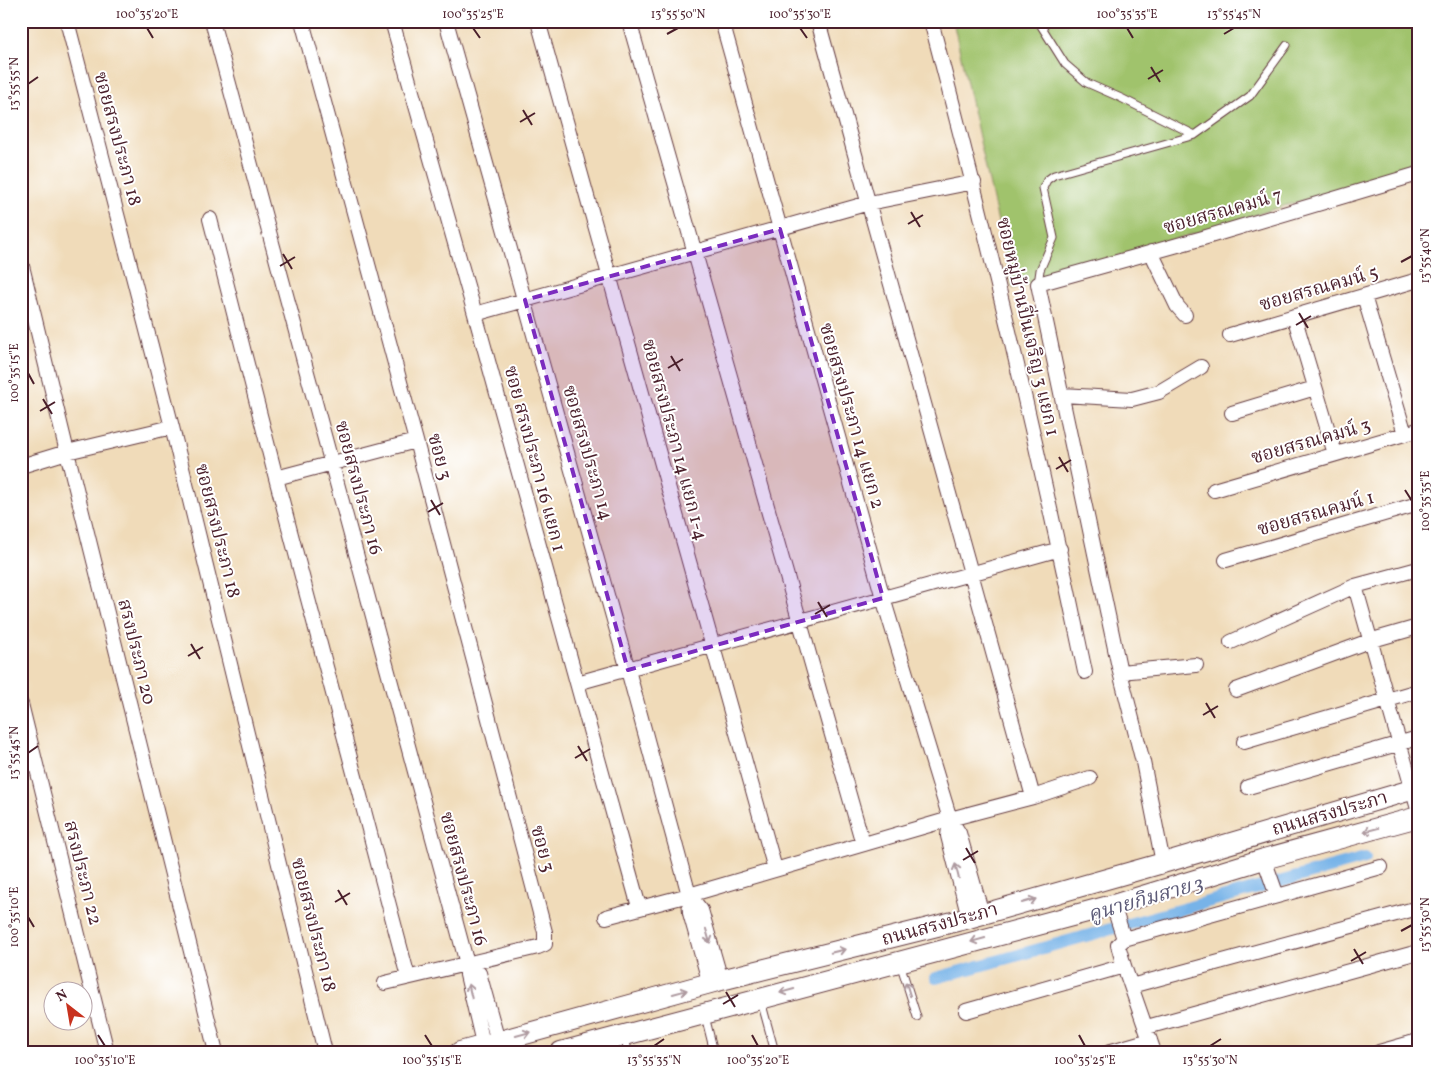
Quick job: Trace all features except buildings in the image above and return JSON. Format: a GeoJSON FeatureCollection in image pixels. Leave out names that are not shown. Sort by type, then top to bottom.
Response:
{"type":"FeatureCollection","features":[{"type":"Feature","properties":{"kind":"main road","name":"ถนนสรงประภา"},"geometry":{"type":"LineString","coordinates":[[460,1052],[492,1047],[715,982],[975,916],[1415,789]]}},
{"type":"Feature","properties":{"kind":"main road","name":"ถนนสรงประภา"},"geometry":{"type":"LineString","coordinates":[[561,1052],[627,1046],[704,1013],[900,962],[1114,911],[1266,868],[1418,817]]}},
{"type":"Feature","properties":{"kind":"street","name":"ซอยสรงประภา 18"},"geometry":{"type":"LineString","coordinates":[[67,21],[172,427],[325,1052]]}},
{"type":"Feature","properties":{"kind":"street","name":"ซอยสรงประภา 16"},"geometry":{"type":"LineString","coordinates":[[212,21],[467,964],[467,975],[492,1047]]}},
{"type":"Feature","properties":{"kind":"street","name":"ซอย 3"},"geometry":{"type":"LineString","coordinates":[[302,21],[416,440],[545,932],[545,944],[538,947],[467,964]]}},
{"type":"Feature","properties":{"kind":"street","name":"ซอย สรงประภา 16 แยก 1"},"geometry":{"type":"LineString","coordinates":[[392,21],[639,907]]}},
{"type":"Feature","properties":{"kind":"street","name":"ซอยสรงประภา 14"},"geometry":{"type":"LineString","coordinates":[[446,21],[628,670],[689,895],[690,913],[715,982]]}},
{"type":"Feature","properties":{"kind":"street","name":"ซอยสรงประภา 14 แยก 1-4"},"geometry":{"type":"LineString","coordinates":[[538,21],[775,869]]}},
{"type":"Feature","properties":{"kind":"street"},"geometry":{"type":"LineString","coordinates":[[629,21],[864,844]]}},
{"type":"Feature","properties":{"kind":"street","name":"ซอยสรงประภา 14 แยก 2"},"geometry":{"type":"LineString","coordinates":[[722,21],[883,598],[950,818],[948,836],[975,916]]}},
{"type":"Feature","properties":{"kind":"street"},"geometry":{"type":"LineString","coordinates":[[818,21],[1033,797]]}},
{"type":"Feature","properties":{"kind":"street","name":"ซอยหมู่บ้านปิ่นเจริญ 3 แยก 1"},"geometry":{"type":"LineString","coordinates":[[931,21],[974,182],[1060,549],[1085,672]]}},
{"type":"Feature","properties":{"kind":"street","name":"ซอยสรณคมน์ 7"},"geometry":{"type":"LineString","coordinates":[[1038,284],[1418,174]]}},
{"type":"Feature","properties":{"kind":"street"},"geometry":{"type":"LineString","coordinates":[[475,314],[869,203],[974,182]]}},
{"type":"Feature","properties":{"kind":"street"},"geometry":{"type":"LineString","coordinates":[[210,219],[276,478],[408,977]]}},
{"type":"Feature","properties":{"kind":"street"},"geometry":{"type":"LineString","coordinates":[[1151,252],[1177,306],[1185,315]]}},
{"type":"Feature","properties":{"kind":"street","name":"สรงประภา 20"},"geometry":{"type":"LineString","coordinates":[[21,262],[66,452],[216,1052]]}},
{"type":"Feature","properties":{"kind":"street","name":"ซอยสรณคมน์ 5"},"geometry":{"type":"LineString","coordinates":[[1230,335],[1418,280]]}},
{"type":"Feature","properties":{"kind":"street"},"geometry":{"type":"LineString","coordinates":[[1038,284],[1120,672],[1143,762],[1163,863]]}},
{"type":"Feature","properties":{"kind":"street"},"geometry":{"type":"LineString","coordinates":[[1364,296],[1411,432]]}},
{"type":"Feature","properties":{"kind":"street"},"geometry":{"type":"LineString","coordinates":[[1294,316],[1334,454]]}},
{"type":"Feature","properties":{"kind":"street"},"geometry":{"type":"LineString","coordinates":[[1062,395],[1132,399],[1159,392],[1201,367]]}},
{"type":"Feature","properties":{"kind":"street"},"geometry":{"type":"LineString","coordinates":[[1232,413],[1315,388]]}},
{"type":"Feature","properties":{"kind":"street"},"geometry":{"type":"LineString","coordinates":[[21,466],[66,452],[172,427]]}},
{"type":"Feature","properties":{"kind":"street","name":"ซอยสรณคมน์ 3"},"geometry":{"type":"LineString","coordinates":[[1214,490],[1411,432]]}},
{"type":"Feature","properties":{"kind":"street"},"geometry":{"type":"LineString","coordinates":[[276,478],[416,440]]}},
{"type":"Feature","properties":{"kind":"street","name":"ซอยสรณคมน์ 1"},"geometry":{"type":"LineString","coordinates":[[1226,560],[1418,504]]}},
{"type":"Feature","properties":{"kind":"street"},"geometry":{"type":"LineString","coordinates":[[577,683],[971,572],[1060,549]]}},
{"type":"Feature","properties":{"kind":"street"},"geometry":{"type":"LineString","coordinates":[[1231,642],[1355,586],[1418,568]]}},
{"type":"Feature","properties":{"kind":"street"},"geometry":{"type":"LineString","coordinates":[[1355,586],[1399,744],[1415,789],[1418,809]]}},
{"type":"Feature","properties":{"kind":"street"},"geometry":{"type":"LineString","coordinates":[[1236,690],[1369,641],[1418,628]]}},
{"type":"Feature","properties":{"kind":"street"},"geometry":{"type":"LineString","coordinates":[[1120,672],[1196,665]]}},
{"type":"Feature","properties":{"kind":"street"},"geometry":{"type":"LineString","coordinates":[[1244,742],[1418,691]]}},
{"type":"Feature","properties":{"kind":"street","name":"สรงประภา 22"},"geometry":{"type":"LineString","coordinates":[[21,704],[107,1052]]}},
{"type":"Feature","properties":{"kind":"street"},"geometry":{"type":"LineString","coordinates":[[1248,787],[1418,738]]}},
{"type":"Feature","properties":{"kind":"street"},"geometry":{"type":"LineString","coordinates":[[606,916],[689,895],[950,818],[1033,797],[1090,778]]}},
{"type":"Feature","properties":{"kind":"street"},"geometry":{"type":"LineString","coordinates":[[1122,934],[1381,867]]}},
{"type":"Feature","properties":{"kind":"street"},"geometry":{"type":"LineString","coordinates":[[1266,868],[1275,894]]}},
{"type":"Feature","properties":{"kind":"street"},"geometry":{"type":"LineString","coordinates":[[1131,986],[1418,908]]}},
{"type":"Feature","properties":{"kind":"street"},"geometry":{"type":"LineString","coordinates":[[1114,911],[1122,934],[1118,945],[1150,1040]]}},
{"type":"Feature","properties":{"kind":"street"},"geometry":{"type":"LineString","coordinates":[[1108,1052],[1418,952]]}},
{"type":"Feature","properties":{"kind":"street"},"geometry":{"type":"LineString","coordinates":[[385,983],[467,964]]}},
{"type":"Feature","properties":{"kind":"street"},"geometry":{"type":"LineString","coordinates":[[966,1011],[1124,966]]}},
{"type":"Feature","properties":{"kind":"street"},"geometry":{"type":"LineString","coordinates":[[1379,1052],[1418,1041]]}},
{"type":"Feature","properties":{"kind":"lane"},"geometry":{"type":"LineString","coordinates":[[1038,21],[1065,64],[1087,84],[1121,98],[1195,135]]}},
{"type":"Feature","properties":{"kind":"lane"},"geometry":{"type":"LineString","coordinates":[[1038,284],[1040,270],[1054,238],[1043,188],[1047,180],[1054,175],[1195,135],[1250,96],[1287,45]]}},
{"type":"Feature","properties":{"kind":"lane"},"geometry":{"type":"LineString","coordinates":[[900,962],[917,1018]]}},
{"type":"Feature","properties":{"kind":"lane"},"geometry":{"type":"LineString","coordinates":[[760,998],[775,1052]]}},
{"type":"Feature","properties":{"kind":"lane"},"geometry":{"type":"LineString","coordinates":[[704,1013],[714,1052]]}},
{"type":"Feature","properties":{"kind":"highlighted area"},"geometry":{"type":"Polygon","coordinates":[[[780,229],[883,598],[628,670],[525,300],[780,229]]]}},
{"type":"Feature","properties":{"kind":"green space"},"geometry":{"type":"Polygon","coordinates":[[[953,21],[1418,21],[1418,165],[1013,289],[953,21]]]}},
{"type":"Feature","properties":{"kind":"waterway","name":"คูนายกิมสาย 3"},"geometry":{"type":"LineString","coordinates":[[936,978],[1365,858]]}}]}
